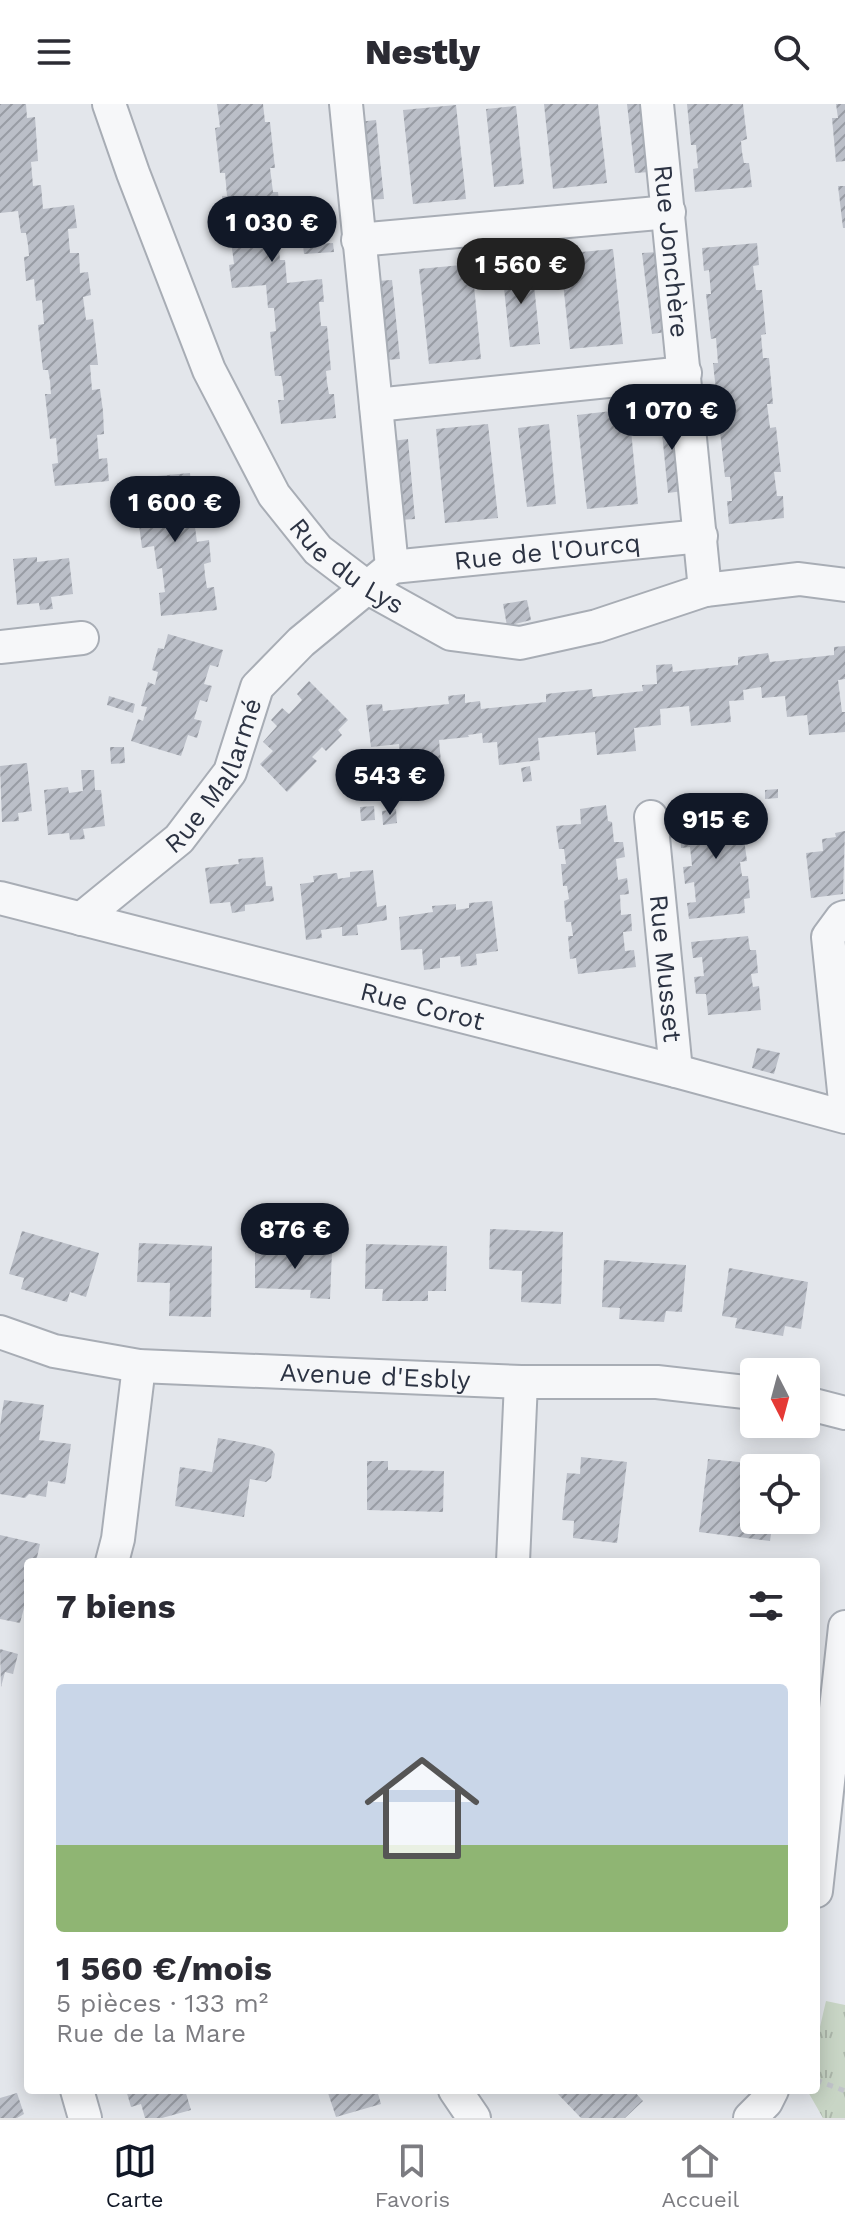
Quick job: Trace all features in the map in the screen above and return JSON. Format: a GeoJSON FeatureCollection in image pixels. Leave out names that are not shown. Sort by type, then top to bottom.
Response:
{"type":"FeatureCollection","features":[{"type":"Feature","properties":{"kind":"street","name":"Rue du Lys"},"geometry":{"type":"LineString","coordinates":[[109,104],[209,370],[274,495],[318,550],[380,578],[451,634],[520,643],[597,626],[705,590],[799,579],[845,585]]}},
{"type":"Feature","properties":{"kind":"street"},"geometry":{"type":"LineString","coordinates":[[346,104],[376,405],[380,578]]}},
{"type":"Feature","properties":{"kind":"street","name":"Rue Jonchère"},"geometry":{"type":"LineString","coordinates":[[657,104],[705,590]]}},
{"type":"Feature","properties":{"kind":"street"},"geometry":{"type":"LineString","coordinates":[[358,240],[669,212]]}},
{"type":"Feature","properties":{"kind":"street"},"geometry":{"type":"LineString","coordinates":[[376,405],[685,373]]}},
{"type":"Feature","properties":{"kind":"street","name":"Rue de l'Ourcq"},"geometry":{"type":"LineString","coordinates":[[380,578],[701,536]]}},
{"type":"Feature","properties":{"kind":"street","name":"Rue Mallarmé"},"geometry":{"type":"LineString","coordinates":[[81,919],[179,839],[230,772],[257,687],[301,642],[380,578]]}},
{"type":"Feature","properties":{"kind":"street"},"geometry":{"type":"LineString","coordinates":[[0,647],[82,638]]}},
{"type":"Feature","properties":{"kind":"street","name":"Rue Musset"},"geometry":{"type":"LineString","coordinates":[[651,817],[676,1071]]}},
{"type":"Feature","properties":{"kind":"street","name":"Rue Corot"},"geometry":{"type":"LineString","coordinates":[[0,898],[845,1117]]}},
{"type":"Feature","properties":{"kind":"street"},"geometry":{"type":"LineString","coordinates":[[845,917],[828,937],[845,1101]]}},
{"type":"Feature","properties":{"kind":"street","name":"Avenue d'Esbly"},"geometry":{"type":"LineString","coordinates":[[0,1332],[54,1351],[139,1366],[521,1382],[657,1382],[740,1391]]}},
{"type":"Feature","properties":{"kind":"street"},"geometry":{"type":"LineString","coordinates":[[113,1558],[139,1366]]}},
{"type":"Feature","properties":{"kind":"street"},"geometry":{"type":"LineString","coordinates":[[513,1558],[521,1382]]}},
{"type":"Feature","properties":{"kind":"street"},"geometry":{"type":"LineString","coordinates":[[820,1407],[845,1413]]}},
{"type":"Feature","properties":{"kind":"street"},"geometry":{"type":"LineString","coordinates":[[820,1855],[845,1627]]}},
{"type":"Feature","properties":{"kind":"street"},"geometry":{"type":"LineString","coordinates":[[78,2094],[85,2118]]}},
{"type":"Feature","properties":{"kind":"street"},"geometry":{"type":"LineString","coordinates":[[458,2094],[474,2118]]}},
{"type":"Feature","properties":{"kind":"street"},"geometry":{"type":"LineString","coordinates":[[750,2118],[770,2094]]}},
{"type":"Feature","properties":{"kind":"path"},"geometry":{"type":"LineString","coordinates":[[820,2082],[845,2091]]}},
{"type":"Feature","properties":{"kind":"green space"},"geometry":{"type":"Polygon","coordinates":[[[826,2001],[845,2005],[845,2118],[823,2118],[809,2094],[820,2094],[820,2027],[826,2001]]]}},
{"type":"Feature","properties":{"kind":"building"},"geometry":{"type":"Polygon","coordinates":[[[0,104],[26,104],[27,118],[35,117],[38,161],[31,162],[33,186],[41,185],[43,209],[74,205],[77,228],[68,229],[70,253],[79,253],[80,273],[88,272],[91,295],[83,297],[86,320],[93,319],[98,365],[90,365],[92,390],[100,389],[104,434],[97,435],[99,459],[107,458],[109,481],[55,486],[52,464],[58,463],[56,438],[50,439],[45,394],[51,394],[50,381],[48,370],[43,370],[38,325],[44,324],[42,300],[36,301],[34,279],[26,281],[24,257],[29,256],[28,245],[26,233],[21,233],[18,211],[0,213],[0,104]]]}},
{"type":"Feature","properties":{"kind":"building"},"geometry":{"type":"Polygon","coordinates":[[[217,104],[263,104],[265,122],[270,122],[275,168],[270,168],[273,192],[278,192],[282,235],[278,236],[280,260],[285,260],[287,283],[322,279],[324,302],[319,302],[321,326],[327,326],[331,370],[326,371],[327,382],[329,394],[334,394],[336,418],[281,424],[278,400],[284,400],[283,387],[281,376],[275,376],[270,332],[276,331],[274,308],[268,308],[266,285],[232,288],[229,265],[234,264],[231,241],[227,241],[222,196],[227,196],[225,173],[220,173],[215,128],[220,127],[217,104]]]}},
{"type":"Feature","properties":{"kind":"building"},"geometry":{"type":"Polygon","coordinates":[[[544,104],[598,104],[607,183],[553,189],[544,104]]]}},
{"type":"Feature","properties":{"kind":"building"},"geometry":{"type":"Polygon","coordinates":[[[627,104],[642,104],[650,172],[635,173],[627,104]]]}},
{"type":"Feature","properties":{"kind":"building"},"geometry":{"type":"Polygon","coordinates":[[[687,104],[743,104],[747,139],[741,141],[742,152],[744,163],[749,163],[752,187],[695,192],[693,169],[698,168],[696,145],[691,145],[687,104]]]}},
{"type":"Feature","properties":{"kind":"building"},"geometry":{"type":"Polygon","coordinates":[[[836,104],[845,104],[845,161],[836,162],[832,118],[838,118],[836,104]]]}},
{"type":"Feature","properties":{"kind":"building"},"geometry":{"type":"Polygon","coordinates":[[[456,105],[466,199],[413,204],[403,110],[456,105]]]}},
{"type":"Feature","properties":{"kind":"building"},"geometry":{"type":"Polygon","coordinates":[[[516,106],[524,184],[494,187],[486,109],[516,106]]]}},
{"type":"Feature","properties":{"kind":"building"},"geometry":{"type":"Polygon","coordinates":[[[376,120],[384,199],[367,200],[358,122],[376,120]]]}},
{"type":"Feature","properties":{"kind":"building"},"geometry":{"type":"Polygon","coordinates":[[[838,186],[845,186],[845,228],[843,228],[838,186]]]}},
{"type":"Feature","properties":{"kind":"building"},"geometry":{"type":"Polygon","coordinates":[[[321,210],[322,220],[304,221],[303,212],[321,210]]]}},
{"type":"Feature","properties":{"kind":"building"},"geometry":{"type":"Polygon","coordinates":[[[333,243],[334,252],[304,254],[303,245],[333,243]]]}},
{"type":"Feature","properties":{"kind":"building"},"geometry":{"type":"Polygon","coordinates":[[[757,243],[759,265],[753,266],[756,290],[762,290],[766,334],[761,335],[763,358],[769,358],[773,404],[767,404],[770,428],[776,427],[781,472],[774,472],[777,496],[783,496],[784,518],[729,524],[727,501],[732,501],[731,487],[730,477],[725,477],[720,432],[725,432],[723,409],[718,409],[713,363],[718,363],[716,338],[711,339],[706,294],[711,294],[709,270],[704,271],[702,248],[757,243]]]}},
{"type":"Feature","properties":{"kind":"building"},"geometry":{"type":"Polygon","coordinates":[[[613,249],[623,344],[570,349],[560,254],[613,249]]]}},
{"type":"Feature","properties":{"kind":"building"},"geometry":{"type":"Polygon","coordinates":[[[658,252],[666,332],[652,334],[642,253],[658,252]]]}},
{"type":"Feature","properties":{"kind":"building"},"geometry":{"type":"Polygon","coordinates":[[[472,264],[481,359],[429,364],[419,269],[472,264]]]}},
{"type":"Feature","properties":{"kind":"building"},"geometry":{"type":"Polygon","coordinates":[[[532,265],[540,344],[510,347],[502,268],[532,265]]]}},
{"type":"Feature","properties":{"kind":"building"},"geometry":{"type":"Polygon","coordinates":[[[392,280],[400,359],[384,360],[376,281],[392,280]]]}},
{"type":"Feature","properties":{"kind":"building"},"geometry":{"type":"Polygon","coordinates":[[[629,409],[638,504],[587,509],[577,415],[629,409]]]}},
{"type":"Feature","properties":{"kind":"building"},"geometry":{"type":"Polygon","coordinates":[[[675,411],[683,491],[668,493],[660,413],[675,411]]]}},
{"type":"Feature","properties":{"kind":"building"},"geometry":{"type":"Polygon","coordinates":[[[488,424],[498,518],[445,523],[436,429],[488,424]]]}},
{"type":"Feature","properties":{"kind":"building"},"geometry":{"type":"Polygon","coordinates":[[[549,424],[556,504],[527,507],[518,428],[549,424]]]}},
{"type":"Feature","properties":{"kind":"building"},"geometry":{"type":"Polygon","coordinates":[[[408,439],[415,519],[399,520],[392,441],[408,439]]]}},
{"type":"Feature","properties":{"kind":"building"},"geometry":{"type":"Polygon","coordinates":[[[190,473],[192,496],[185,496],[188,520],[194,520],[197,542],[209,540],[211,562],[204,564],[205,575],[207,588],[214,587],[217,610],[161,616],[159,593],[165,592],[162,568],[157,569],[154,546],[142,548],[139,525],[146,524],[143,500],[137,501],[135,478],[190,473]]]}},
{"type":"Feature","properties":{"kind":"building"},"geometry":{"type":"Polygon","coordinates":[[[37,557],[37,562],[69,558],[73,594],[51,597],[53,609],[40,610],[39,603],[17,605],[13,559],[37,557]]]}},
{"type":"Feature","properties":{"kind":"building"},"geometry":{"type":"Polygon","coordinates":[[[527,600],[531,620],[507,626],[503,604],[527,600]]]}},
{"type":"Feature","properties":{"kind":"building"},"geometry":{"type":"Polygon","coordinates":[[[168,634],[223,650],[218,667],[210,665],[204,684],[212,686],[207,702],[200,700],[194,719],[202,721],[197,738],[188,735],[181,756],[131,741],[138,719],[143,721],[147,707],[141,706],[148,682],[155,685],[158,672],[152,670],[158,648],[164,649],[168,634]]]}},
{"type":"Feature","properties":{"kind":"building"},"geometry":{"type":"Polygon","coordinates":[[[845,646],[845,679],[838,680],[842,712],[845,712],[845,732],[809,735],[807,715],[787,717],[785,696],[762,698],[761,687],[743,690],[744,700],[729,701],[731,722],[691,726],[689,706],[660,709],[661,725],[634,728],[636,751],[597,755],[595,732],[538,738],[540,760],[499,765],[497,742],[483,743],[482,733],[439,740],[441,762],[401,767],[399,744],[371,747],[366,705],[382,704],[383,711],[449,704],[448,696],[465,694],[465,703],[480,701],[481,709],[546,702],[546,694],[592,689],[593,697],[643,691],[642,685],[657,684],[656,665],[672,664],[673,672],[738,665],[738,657],[768,653],[770,662],[834,655],[834,647],[845,646]]]}},
{"type":"Feature","properties":{"kind":"building"},"geometry":{"type":"Polygon","coordinates":[[[309,681],[348,720],[338,730],[342,735],[326,751],[322,747],[312,757],[317,761],[287,792],[260,764],[273,751],[263,742],[277,726],[271,720],[282,708],[289,714],[302,700],[297,694],[309,681]]]}},
{"type":"Feature","properties":{"kind":"building"},"geometry":{"type":"Polygon","coordinates":[[[109,696],[135,704],[133,713],[107,705],[109,696]]]}},
{"type":"Feature","properties":{"kind":"building"},"geometry":{"type":"Polygon","coordinates":[[[110,747],[124,747],[125,763],[111,764],[110,747]]]}},
{"type":"Feature","properties":{"kind":"building"},"geometry":{"type":"Polygon","coordinates":[[[27,763],[32,811],[18,813],[19,821],[2,822],[0,766],[27,763]]]}},
{"type":"Feature","properties":{"kind":"building"},"geometry":{"type":"Polygon","coordinates":[[[530,766],[532,781],[523,782],[521,768],[530,766]]]}},
{"type":"Feature","properties":{"kind":"building"},"geometry":{"type":"Polygon","coordinates":[[[81,770],[94,770],[95,790],[101,790],[105,826],[83,829],[85,839],[70,840],[69,833],[48,835],[44,790],[68,787],[69,793],[83,791],[81,770]]]}},
{"type":"Feature","properties":{"kind":"building"},"geometry":{"type":"Polygon","coordinates":[[[778,789],[778,798],[765,799],[765,790],[778,789]]]}},
{"type":"Feature","properties":{"kind":"building"},"geometry":{"type":"Polygon","coordinates":[[[741,802],[743,825],[737,825],[738,839],[744,839],[747,861],[740,862],[742,876],[748,876],[750,898],[744,899],[745,913],[689,919],[687,903],[696,902],[694,882],[685,884],[683,867],[692,866],[690,847],[681,848],[680,830],[689,828],[687,808],[741,802]]]}},
{"type":"Feature","properties":{"kind":"building"},"geometry":{"type":"Polygon","coordinates":[[[606,805],[614,842],[623,842],[625,857],[616,859],[618,880],[627,878],[629,894],[620,895],[621,915],[631,914],[632,931],[623,932],[625,951],[634,950],[636,967],[578,974],[576,958],[570,959],[568,936],[573,936],[571,922],[566,922],[564,901],[569,899],[567,886],[563,886],[561,864],[566,864],[564,849],[559,849],[556,826],[581,824],[580,809],[606,805]]]}},
{"type":"Feature","properties":{"kind":"building"},"geometry":{"type":"Polygon","coordinates":[[[374,806],[375,820],[361,821],[360,807],[374,806]]]}},
{"type":"Feature","properties":{"kind":"building"},"geometry":{"type":"Polygon","coordinates":[[[396,809],[397,823],[383,825],[382,811],[396,809]]]}},
{"type":"Feature","properties":{"kind":"building"},"geometry":{"type":"Polygon","coordinates":[[[845,831],[843,894],[811,898],[806,853],[823,851],[822,839],[836,837],[835,833],[845,831]]]}},
{"type":"Feature","properties":{"kind":"building"},"geometry":{"type":"Polygon","coordinates":[[[263,857],[266,886],[272,886],[274,901],[245,905],[245,911],[232,913],[230,902],[210,904],[205,868],[239,864],[238,859],[263,857]]]}},
{"type":"Feature","properties":{"kind":"building"},"geometry":{"type":"Polygon","coordinates":[[[373,870],[377,907],[386,905],[387,920],[357,925],[358,935],[342,936],[342,927],[321,930],[322,938],[306,940],[300,884],[314,882],[313,876],[337,873],[338,879],[350,877],[350,872],[373,870]]]}},
{"type":"Feature","properties":{"kind":"building"},"geometry":{"type":"Polygon","coordinates":[[[492,901],[498,951],[476,954],[477,965],[461,967],[460,956],[440,958],[440,968],[424,970],[422,949],[401,950],[399,917],[433,912],[432,906],[456,904],[456,910],[469,908],[469,903],[492,901]]]}},
{"type":"Feature","properties":{"kind":"building"},"geometry":{"type":"Polygon","coordinates":[[[748,936],[750,950],[756,950],[758,973],[751,974],[753,987],[759,986],[761,1010],[708,1015],[706,994],[696,994],[694,977],[704,976],[702,957],[693,958],[691,942],[748,936]]]}},
{"type":"Feature","properties":{"kind":"building"},"geometry":{"type":"Polygon","coordinates":[[[757,1048],[780,1053],[774,1074],[752,1068],[757,1048]]]}},
{"type":"Feature","properties":{"kind":"building"},"geometry":{"type":"Polygon","coordinates":[[[490,1229],[563,1232],[561,1304],[521,1302],[522,1271],[489,1269],[490,1229]]]}},
{"type":"Feature","properties":{"kind":"building"},"geometry":{"type":"Polygon","coordinates":[[[22,1231],[99,1253],[86,1297],[70,1292],[67,1302],[21,1289],[24,1278],[9,1274],[22,1231]]]}},
{"type":"Feature","properties":{"kind":"building"},"geometry":{"type":"Polygon","coordinates":[[[139,1243],[212,1246],[211,1317],[169,1316],[170,1283],[137,1282],[139,1243]]]}},
{"type":"Feature","properties":{"kind":"building"},"geometry":{"type":"Polygon","coordinates":[[[366,1244],[447,1246],[446,1291],[428,1291],[428,1301],[382,1301],[383,1289],[365,1289],[366,1244]]]}},
{"type":"Feature","properties":{"kind":"building"},"geometry":{"type":"Polygon","coordinates":[[[255,1250],[332,1252],[330,1299],[310,1298],[311,1290],[255,1288],[255,1250]]]}},
{"type":"Feature","properties":{"kind":"building"},"geometry":{"type":"Polygon","coordinates":[[[604,1260],[686,1265],[682,1312],[666,1311],[664,1322],[619,1319],[620,1308],[602,1307],[604,1260]]]}},
{"type":"Feature","properties":{"kind":"building"},"geometry":{"type":"Polygon","coordinates":[[[729,1268],[808,1282],[801,1329],[785,1326],[783,1336],[735,1328],[737,1318],[722,1316],[729,1268]]]}},
{"type":"Feature","properties":{"kind":"building"},"geometry":{"type":"Polygon","coordinates":[[[4,1400],[44,1405],[39,1440],[71,1444],[65,1484],[48,1481],[46,1497],[0,1494],[0,1426],[4,1400]]]}},
{"type":"Feature","properties":{"kind":"building"},"geometry":{"type":"Polygon","coordinates":[[[218,1438],[271,1449],[275,1454],[271,1478],[266,1482],[250,1479],[244,1517],[175,1506],[180,1467],[212,1472],[218,1438]]]}},
{"type":"Feature","properties":{"kind":"building"},"geometry":{"type":"Polygon","coordinates":[[[581,1457],[627,1462],[617,1543],[573,1538],[574,1521],[562,1520],[567,1473],[580,1474],[581,1457]]]}},
{"type":"Feature","properties":{"kind":"building"},"geometry":{"type":"Polygon","coordinates":[[[708,1459],[740,1462],[740,1534],[771,1534],[770,1541],[699,1532],[708,1459]]]}},
{"type":"Feature","properties":{"kind":"building"},"geometry":{"type":"Polygon","coordinates":[[[367,1461],[388,1461],[388,1470],[444,1471],[443,1512],[367,1510],[367,1461]]]}},
{"type":"Feature","properties":{"kind":"building"},"geometry":{"type":"Polygon","coordinates":[[[0,1535],[40,1544],[37,1558],[24,1558],[24,1608],[20,1623],[0,1619],[0,1535]]]}},
{"type":"Feature","properties":{"kind":"building"},"geometry":{"type":"Polygon","coordinates":[[[0,1649],[18,1654],[13,1674],[5,1672],[1,1687],[0,1649]]]}},
{"type":"Feature","properties":{"kind":"building"},"geometry":{"type":"Polygon","coordinates":[[[17,2093],[24,2114],[17,2118],[0,2118],[0,2098],[17,2093]]]}},
{"type":"Feature","properties":{"kind":"building"},"geometry":{"type":"Polygon","coordinates":[[[127,2094],[186,2094],[191,2110],[162,2118],[145,2118],[141,2104],[131,2107],[127,2094]]]}},
{"type":"Feature","properties":{"kind":"building"},"geometry":{"type":"Polygon","coordinates":[[[328,2094],[378,2094],[381,2104],[336,2117],[328,2094]]]}},
{"type":"Feature","properties":{"kind":"building"},"geometry":{"type":"Polygon","coordinates":[[[558,2094],[637,2094],[643,2101],[625,2118],[581,2118],[558,2094]]]}}]}
